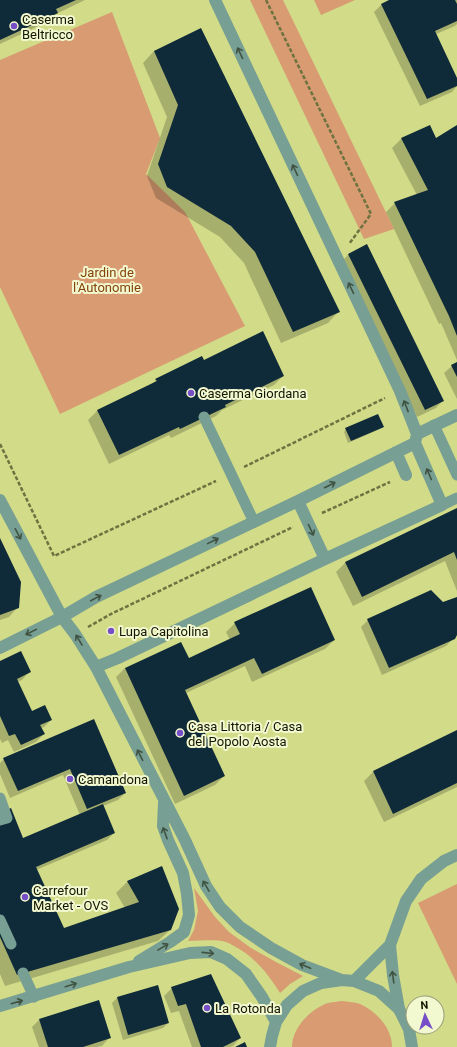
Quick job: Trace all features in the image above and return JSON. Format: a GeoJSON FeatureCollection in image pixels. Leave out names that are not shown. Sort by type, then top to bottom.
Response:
{"type":"FeatureCollection","features":[{"type":"Feature","properties":{"kind":"street"},"geometry":{"type":"LineString","coordinates":[[96,668],[442,505],[396,384],[215,0]]}},
{"type":"Feature","properties":{"kind":"street"},"geometry":{"type":"LineString","coordinates":[[0,648],[62,617],[96,597],[298,501],[396,452],[434,425],[457,415]]}},
{"type":"Feature","properties":{"kind":"street"},"geometry":{"type":"LineString","coordinates":[[396,452],[406,475]]}},
{"type":"Feature","properties":{"kind":"street"},"geometry":{"type":"LineString","coordinates":[[0,500],[62,617],[76,634],[96,668],[185,840],[206,886],[220,907],[240,926],[271,948],[302,965],[379,991],[399,1009]]}},
{"type":"Feature","properties":{"kind":"street"},"geometry":{"type":"LineString","coordinates":[[298,501],[325,559]]}},
{"type":"Feature","properties":{"kind":"street"},"geometry":{"type":"LineString","coordinates":[[129,967],[184,932],[188,915],[187,894],[183,874],[163,826],[164,802]]}},
{"type":"Feature","properties":{"kind":"street"},"geometry":{"type":"LineString","coordinates":[[270,1047],[276,1022],[287,1005],[303,991],[321,983],[348,980],[376,960],[390,945],[406,901],[421,879],[444,861],[457,855]]}},
{"type":"Feature","properties":{"kind":"street"},"geometry":{"type":"LineString","coordinates":[[390,945],[393,975],[399,1009],[409,1029],[412,1047]]}},
{"type":"Feature","properties":{"kind":"street"},"geometry":{"type":"LineString","coordinates":[[0,1006],[34,997],[129,967],[190,953],[211,952],[227,959],[246,974],[262,997],[276,1022]]}},
{"type":"Feature","properties":{"kind":"lane"},"geometry":{"type":"LineString","coordinates":[[204,417],[254,522]]}},
{"type":"Feature","properties":{"kind":"lane"},"geometry":{"type":"LineString","coordinates":[[434,425],[457,475]]}},
{"type":"Feature","properties":{"kind":"lane"},"geometry":{"type":"LineString","coordinates":[[442,505],[457,498]]}},
{"type":"Feature","properties":{"kind":"lane"},"geometry":{"type":"LineString","coordinates":[[0,798],[7,818],[0,820]]}},
{"type":"Feature","properties":{"kind":"lane"},"geometry":{"type":"LineString","coordinates":[[0,920],[11,944]]}},
{"type":"Feature","properties":{"kind":"lane"},"geometry":{"type":"LineString","coordinates":[[24,973],[34,997]]}},
{"type":"Feature","properties":{"kind":"path"},"geometry":{"type":"LineString","coordinates":[[266,0],[371,214],[347,246]]}},
{"type":"Feature","properties":{"kind":"path"},"geometry":{"type":"LineString","coordinates":[[0,444],[54,556]]}},
{"type":"Feature","properties":{"kind":"path"},"geometry":{"type":"LineString","coordinates":[[76,634],[111,614],[406,475]]}},
{"type":"Feature","properties":{"kind":"green space"},"geometry":{"type":"Polygon","coordinates":[[[250,0],[283,0],[394,229],[364,239],[250,0]]]}},
{"type":"Feature","properties":{"kind":"green space"},"geometry":{"type":"Polygon","coordinates":[[[314,0],[355,0],[321,15],[314,0]]]}},
{"type":"Feature","properties":{"kind":"green space","name":"Jardin de l'Autonomie"},"geometry":{"type":"Polygon","coordinates":[[[112,12],[160,138],[146,174],[185,212],[245,326],[60,414],[0,287],[0,60],[112,12]]]}},
{"type":"Feature","properties":{"kind":"green space"},"geometry":{"type":"Polygon","coordinates":[[[457,884],[457,984],[418,903],[457,884]]]}},
{"type":"Feature","properties":{"kind":"green space"},"geometry":{"type":"Polygon","coordinates":[[[194,888],[215,917],[229,932],[251,948],[303,976],[290,984],[280,993],[260,966],[242,950],[226,942],[207,940],[188,941],[194,930],[198,911],[194,888]]]}},
{"type":"Feature","properties":{"kind":"green space"},"geometry":{"type":"Polygon","coordinates":[[[342,1001],[360,1004],[378,1016],[389,1033],[392,1047],[292,1047],[298,1028],[312,1012],[325,1004],[342,1001]]]}},
{"type":"Feature","properties":{"kind":"building","name":"Caserma Beltricco"},"geometry":{"type":"Polygon","coordinates":[[[0,0],[76,0],[56,9],[58,13],[0,40],[0,0]]]}},
{"type":"Feature","properties":{"kind":"building"},"geometry":{"type":"Polygon","coordinates":[[[389,0],[455,0],[457,4],[457,21],[435,31],[457,78],[457,86],[427,99],[381,4],[389,0]]]}},
{"type":"Feature","properties":{"kind":"building"},"geometry":{"type":"Polygon","coordinates":[[[201,28],[340,312],[293,332],[255,252],[231,226],[167,187],[158,164],[178,105],[154,51],[201,28]]]}},
{"type":"Feature","properties":{"kind":"building"},"geometry":{"type":"Polygon","coordinates":[[[430,125],[436,138],[457,125],[457,336],[449,316],[394,202],[428,190],[401,138],[430,125]]]}},
{"type":"Feature","properties":{"kind":"building"},"geometry":{"type":"Polygon","coordinates":[[[367,244],[444,401],[425,410],[348,254],[367,244]]]}},
{"type":"Feature","properties":{"kind":"building","name":"Caserma Giordana"},"geometry":{"type":"Polygon","coordinates":[[[263,331],[284,376],[225,405],[226,407],[180,429],[179,427],[119,455],[97,410],[157,381],[155,379],[202,356],[204,360],[263,331]]]}},
{"type":"Feature","properties":{"kind":"building"},"geometry":{"type":"Polygon","coordinates":[[[457,362],[457,377],[451,365],[457,362]]]}},
{"type":"Feature","properties":{"kind":"building"},"geometry":{"type":"Polygon","coordinates":[[[378,414],[384,427],[351,441],[345,428],[378,414]]]}},
{"type":"Feature","properties":{"kind":"building"},"geometry":{"type":"Polygon","coordinates":[[[457,508],[457,560],[454,552],[362,597],[345,562],[457,508]]]}},
{"type":"Feature","properties":{"kind":"building"},"geometry":{"type":"Polygon","coordinates":[[[0,538],[21,582],[19,608],[0,615],[0,538]]]}},
{"type":"Feature","properties":{"kind":"building","name":"Casa Littoria / Casa del Popolo Aosta"},"geometry":{"type":"Polygon","coordinates":[[[311,587],[335,640],[262,674],[254,658],[185,690],[225,776],[184,796],[125,668],[181,642],[189,658],[240,634],[234,622],[311,587]]]}},
{"type":"Feature","properties":{"kind":"building"},"geometry":{"type":"Polygon","coordinates":[[[431,590],[443,602],[457,597],[457,635],[455,639],[389,668],[367,619],[431,590]]]}},
{"type":"Feature","properties":{"kind":"building"},"geometry":{"type":"Polygon","coordinates":[[[21,651],[31,672],[17,679],[32,711],[45,705],[52,720],[40,725],[45,734],[21,745],[15,734],[9,736],[0,716],[0,661],[21,651]]]}},
{"type":"Feature","properties":{"kind":"building"},"geometry":{"type":"Polygon","coordinates":[[[94,719],[126,793],[87,809],[70,769],[18,791],[3,758],[94,719]]]}},
{"type":"Feature","properties":{"kind":"building"},"geometry":{"type":"Polygon","coordinates":[[[457,730],[457,783],[393,814],[373,771],[457,730]]]}},
{"type":"Feature","properties":{"kind":"building"},"geometry":{"type":"Polygon","coordinates":[[[103,804],[115,833],[36,867],[64,928],[139,902],[127,881],[162,866],[179,909],[171,930],[17,975],[0,937],[0,813],[11,808],[23,838],[103,804]]]}},
{"type":"Feature","properties":{"kind":"building"},"geometry":{"type":"Polygon","coordinates":[[[211,974],[241,1038],[223,1047],[201,1047],[186,1004],[178,1006],[171,987],[211,974]]]}},
{"type":"Feature","properties":{"kind":"building"},"geometry":{"type":"Polygon","coordinates":[[[158,985],[169,1023],[128,1035],[117,997],[158,985]]]}},
{"type":"Feature","properties":{"kind":"building"},"geometry":{"type":"Polygon","coordinates":[[[99,1000],[111,1038],[83,1047],[48,1047],[39,1019],[99,1000]]]}},
{"type":"Feature","properties":{"kind":"building"},"geometry":{"type":"Polygon","coordinates":[[[245,1042],[247,1047],[235,1047],[245,1042]]]}},
{"type":"Feature","properties":{"kind":"place","name":"Caserma Beltricco"},"geometry":{"type":"Point","coordinates":[14,26]}},
{"type":"Feature","properties":{"kind":"place","name":"Caserma Giordana"},"geometry":{"type":"Point","coordinates":[191,393]}},
{"type":"Feature","properties":{"kind":"place","name":"Lupa Capitolina"},"geometry":{"type":"Point","coordinates":[111,631]}},
{"type":"Feature","properties":{"kind":"place","name":"Casa Littoria / Casa del Popolo Aosta"},"geometry":{"type":"Point","coordinates":[180,733]}},
{"type":"Feature","properties":{"kind":"place","name":"Camandona"},"geometry":{"type":"Point","coordinates":[70,779]}},
{"type":"Feature","properties":{"kind":"place","name":"Carrefour Market - OVS"},"geometry":{"type":"Point","coordinates":[25,897]}},
{"type":"Feature","properties":{"kind":"place","name":"La Rotonda"},"geometry":{"type":"Point","coordinates":[207,1008]}}]}
